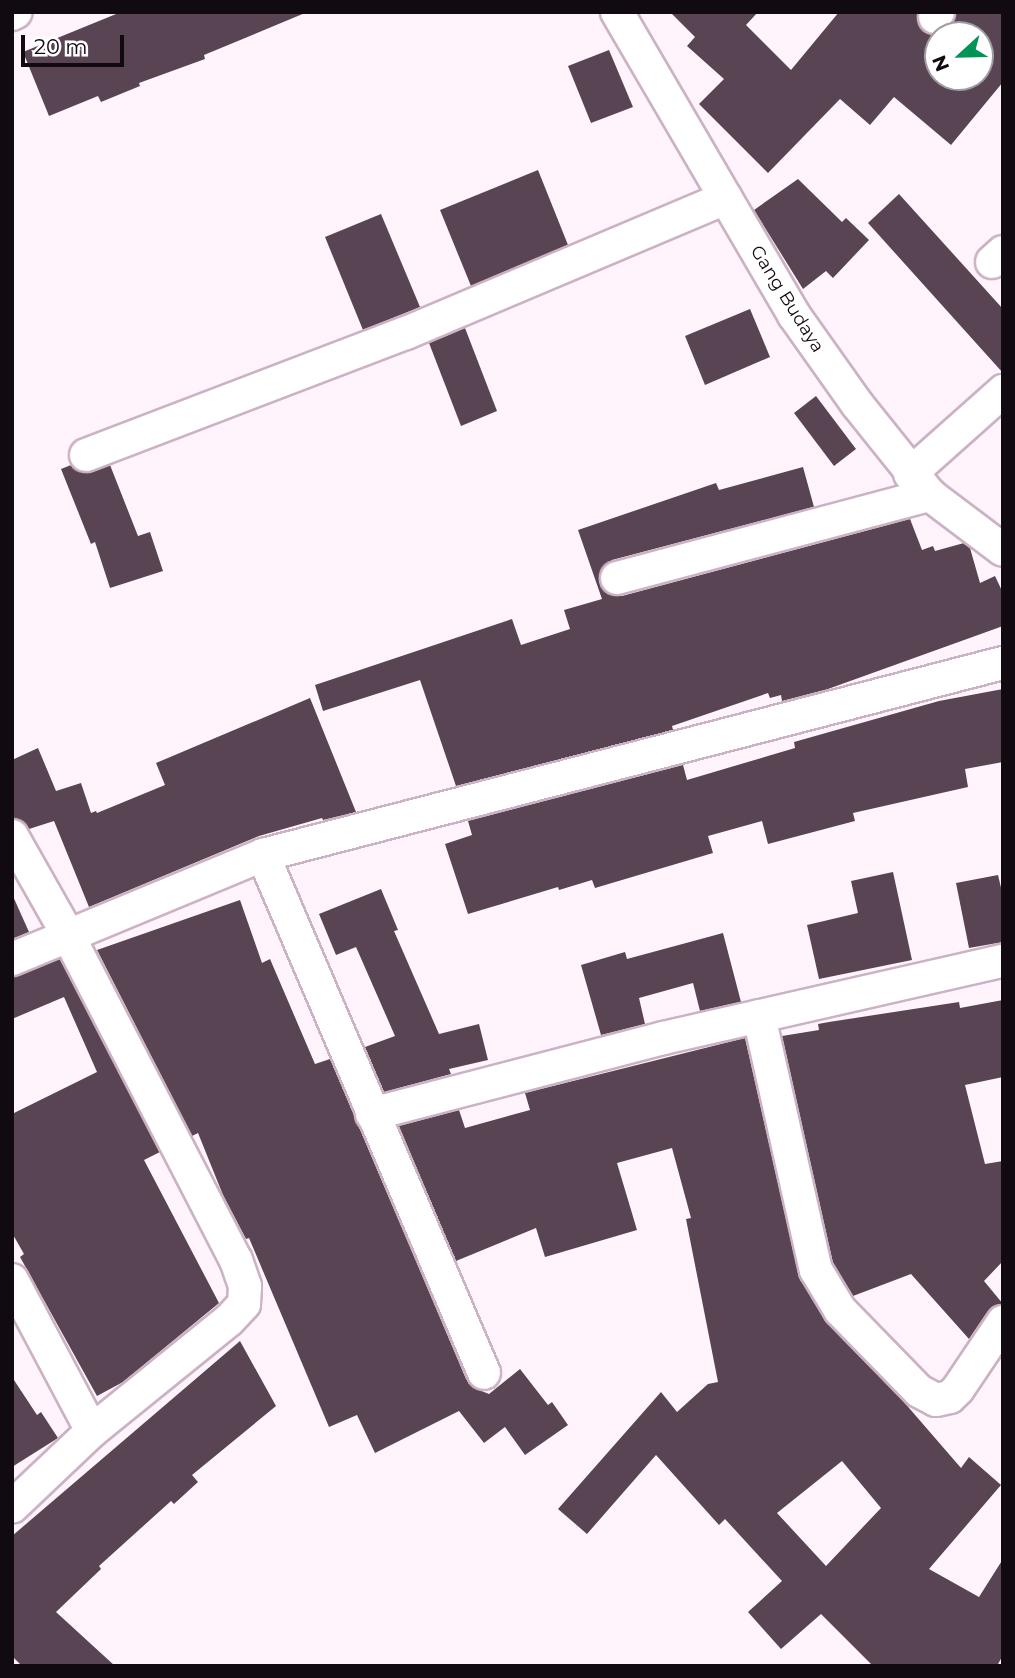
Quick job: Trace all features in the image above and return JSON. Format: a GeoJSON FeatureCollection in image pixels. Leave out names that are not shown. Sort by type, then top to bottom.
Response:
{"type":"FeatureCollection","features":[{"type":"Feature","properties":{"kind":"street","name":"Gang Budaya"},"geometry":{"type":"LineString","coordinates":[[617,12],[794,315],[920,484],[1003,550]]}},
{"type":"Feature","properties":{"kind":"street"},"geometry":{"type":"LineString","coordinates":[[86,455],[406,333],[726,198]]}},
{"type":"Feature","properties":{"kind":"street"},"geometry":{"type":"LineString","coordinates":[[617,578],[920,484],[1003,391]]}},
{"type":"Feature","properties":{"kind":"street"},"geometry":{"type":"LineString","coordinates":[[12,959],[262,855],[1003,663]]}},
{"type":"Feature","properties":{"kind":"street"},"geometry":{"type":"LineString","coordinates":[[12,836],[68,935],[236,1260],[245,1286],[244,1304],[229,1320],[92,1431],[12,1507]]}},
{"type":"Feature","properties":{"kind":"street"},"geometry":{"type":"LineString","coordinates":[[262,855],[484,1373]]}},
{"type":"Feature","properties":{"kind":"street"},"geometry":{"type":"LineString","coordinates":[[372,1114],[663,1038],[1003,961]]}},
{"type":"Feature","properties":{"kind":"street"},"geometry":{"type":"LineString","coordinates":[[759,1017],[813,1259],[828,1293],[840,1310],[919,1391],[936,1400],[950,1397],[958,1389],[1003,1322]]}},
{"type":"Feature","properties":{"kind":"street"},"geometry":{"type":"LineString","coordinates":[[12,1280],[92,1431]]}},
{"type":"Feature","properties":{"kind":"building"},"geometry":{"type":"Polygon","coordinates":[[[121,12],[305,13],[204,55],[205,59],[139,83],[140,86],[101,102],[98,96],[49,116],[23,52],[121,12]]]}},
{"type":"Feature","properties":{"kind":"building"},"geometry":{"type":"Polygon","coordinates":[[[670,12],[758,12],[746,25],[791,70],[839,12],[918,12],[919,26],[924,29],[924,91],[994,91],[994,21],[952,21],[956,12],[1003,12],[1003,82],[951,145],[894,97],[870,125],[840,99],[768,173],[699,104],[724,79],[687,46],[695,37],[670,12]]]}},
{"type":"Feature","properties":{"kind":"building"},"geometry":{"type":"Polygon","coordinates":[[[609,50],[633,107],[591,123],[568,66],[609,50]]]}},
{"type":"Feature","properties":{"kind":"building"},"geometry":{"type":"Polygon","coordinates":[[[538,170],[568,245],[471,286],[440,210],[538,170]]]}},
{"type":"Feature","properties":{"kind":"building"},"geometry":{"type":"Polygon","coordinates":[[[798,179],[842,222],[846,218],[869,240],[833,278],[826,271],[803,289],[754,210],[798,179]]]}},
{"type":"Feature","properties":{"kind":"building"},"geometry":{"type":"Polygon","coordinates":[[[899,194],[1003,309],[1003,373],[868,223],[899,194]]]}},
{"type":"Feature","properties":{"kind":"building"},"geometry":{"type":"Polygon","coordinates":[[[381,214],[420,307],[363,330],[325,237],[381,214]]]}},
{"type":"Feature","properties":{"kind":"building"},"geometry":{"type":"Polygon","coordinates":[[[750,309],[770,357],[705,385],[685,336],[750,309]]]}},
{"type":"Feature","properties":{"kind":"building"},"geometry":{"type":"Polygon","coordinates":[[[465,328],[497,411],[461,426],[429,343],[465,328]]]}},
{"type":"Feature","properties":{"kind":"building"},"geometry":{"type":"Polygon","coordinates":[[[816,396],[856,449],[834,466],[794,413],[816,396]]]}},
{"type":"Feature","properties":{"kind":"building"},"geometry":{"type":"Polygon","coordinates":[[[71,465],[84,473],[110,465],[138,536],[150,532],[163,571],[110,588],[95,542],[91,544],[61,469],[71,465]]]}},
{"type":"Feature","properties":{"kind":"building"},"geometry":{"type":"Polygon","coordinates":[[[803,467],[814,507],[612,560],[600,573],[599,582],[604,590],[612,595],[622,596],[910,519],[922,550],[933,546],[935,551],[964,543],[970,548],[980,583],[995,576],[1003,593],[1003,626],[828,689],[782,701],[781,695],[770,698],[768,693],[672,726],[673,730],[456,786],[420,680],[323,711],[315,685],[512,619],[521,645],[570,629],[564,610],[602,599],[578,530],[716,483],[719,490],[803,467]]]}},
{"type":"Feature","properties":{"kind":"building"},"geometry":{"type":"Polygon","coordinates":[[[1003,689],[1003,762],[965,769],[968,787],[853,813],[855,821],[768,844],[762,821],[708,836],[713,853],[595,888],[592,880],[559,890],[558,887],[468,914],[445,844],[472,835],[468,821],[683,765],[687,780],[795,748],[794,742],[939,701],[1003,689]]]}},
{"type":"Feature","properties":{"kind":"building"},"geometry":{"type":"Polygon","coordinates":[[[310,698],[356,812],[323,820],[322,818],[259,836],[89,907],[54,821],[29,829],[22,821],[12,818],[12,760],[38,748],[56,791],[81,783],[91,813],[97,813],[165,785],[156,763],[310,698]]]}},
{"type":"Feature","properties":{"kind":"building"},"geometry":{"type":"Polygon","coordinates":[[[893,872],[912,960],[819,979],[807,925],[858,913],[851,881],[893,872]]]}},
{"type":"Feature","properties":{"kind":"building"},"geometry":{"type":"Polygon","coordinates":[[[998,875],[1003,896],[1003,942],[969,948],[956,883],[998,875]]]}},
{"type":"Feature","properties":{"kind":"building"},"geometry":{"type":"Polygon","coordinates":[[[381,889],[398,930],[394,931],[439,1034],[479,1024],[488,1060],[449,1069],[451,1074],[384,1092],[365,1047],[395,1036],[356,947],[336,955],[319,914],[381,889]]]}},
{"type":"Feature","properties":{"kind":"building"},"geometry":{"type":"Polygon","coordinates":[[[12,894],[29,932],[12,939],[12,894]]]}},
{"type":"Feature","properties":{"kind":"building"},"geometry":{"type":"Polygon","coordinates":[[[240,900],[262,963],[270,959],[315,1064],[330,1059],[466,1379],[474,1388],[489,1394],[520,1369],[548,1405],[552,1402],[568,1425],[525,1455],[505,1427],[484,1443],[459,1411],[375,1453],[357,1415],[329,1427],[249,1238],[246,1239],[223,1195],[198,1133],[192,1136],[97,950],[240,900]]]}},
{"type":"Feature","properties":{"kind":"building"},"geometry":{"type":"Polygon","coordinates":[[[723,933],[741,1002],[700,1011],[693,983],[639,998],[645,1024],[601,1035],[581,965],[625,952],[627,959],[723,933]]]}},
{"type":"Feature","properties":{"kind":"building"},"geometry":{"type":"Polygon","coordinates":[[[60,959],[160,1152],[144,1160],[219,1303],[123,1382],[97,1396],[20,1257],[24,1254],[12,1233],[12,1114],[97,1072],[64,997],[12,1019],[12,977],[60,959]]]}},
{"type":"Feature","properties":{"kind":"building"},"geometry":{"type":"Polygon","coordinates":[[[1003,1000],[1003,1077],[965,1085],[985,1164],[1003,1161],[1003,1261],[984,1281],[1003,1304],[988,1311],[969,1339],[911,1274],[853,1296],[833,1263],[782,1036],[819,1030],[818,1024],[829,1022],[959,1002],[960,1008],[1003,1000]]]}},
{"type":"Feature","properties":{"kind":"building"},"geometry":{"type":"Polygon","coordinates":[[[745,1038],[800,1279],[827,1323],[903,1401],[961,1468],[969,1457],[1001,1485],[929,1569],[979,1597],[1003,1559],[1003,1655],[997,1666],[873,1666],[821,1614],[781,1649],[748,1612],[782,1581],[725,1519],[719,1525],[656,1455],[587,1534],[558,1509],[661,1392],[677,1412],[708,1384],[718,1382],[686,1219],[691,1218],[672,1148],[617,1163],[637,1230],[545,1257],[536,1228],[456,1261],[399,1126],[459,1110],[465,1128],[530,1110],[525,1093],[745,1038]],[[842,1461],[777,1513],[826,1566],[881,1508],[842,1461]]]}},
{"type":"Feature","properties":{"kind":"building"},"geometry":{"type":"Polygon","coordinates":[[[240,1341],[276,1406],[192,1475],[198,1482],[174,1504],[171,1501],[99,1566],[101,1569],[56,1612],[115,1666],[22,1666],[12,1656],[12,1536],[240,1341]]]}},
{"type":"Feature","properties":{"kind":"building"},"geometry":{"type":"Polygon","coordinates":[[[12,1377],[37,1415],[41,1412],[58,1438],[12,1467],[12,1377]]]}}]}
